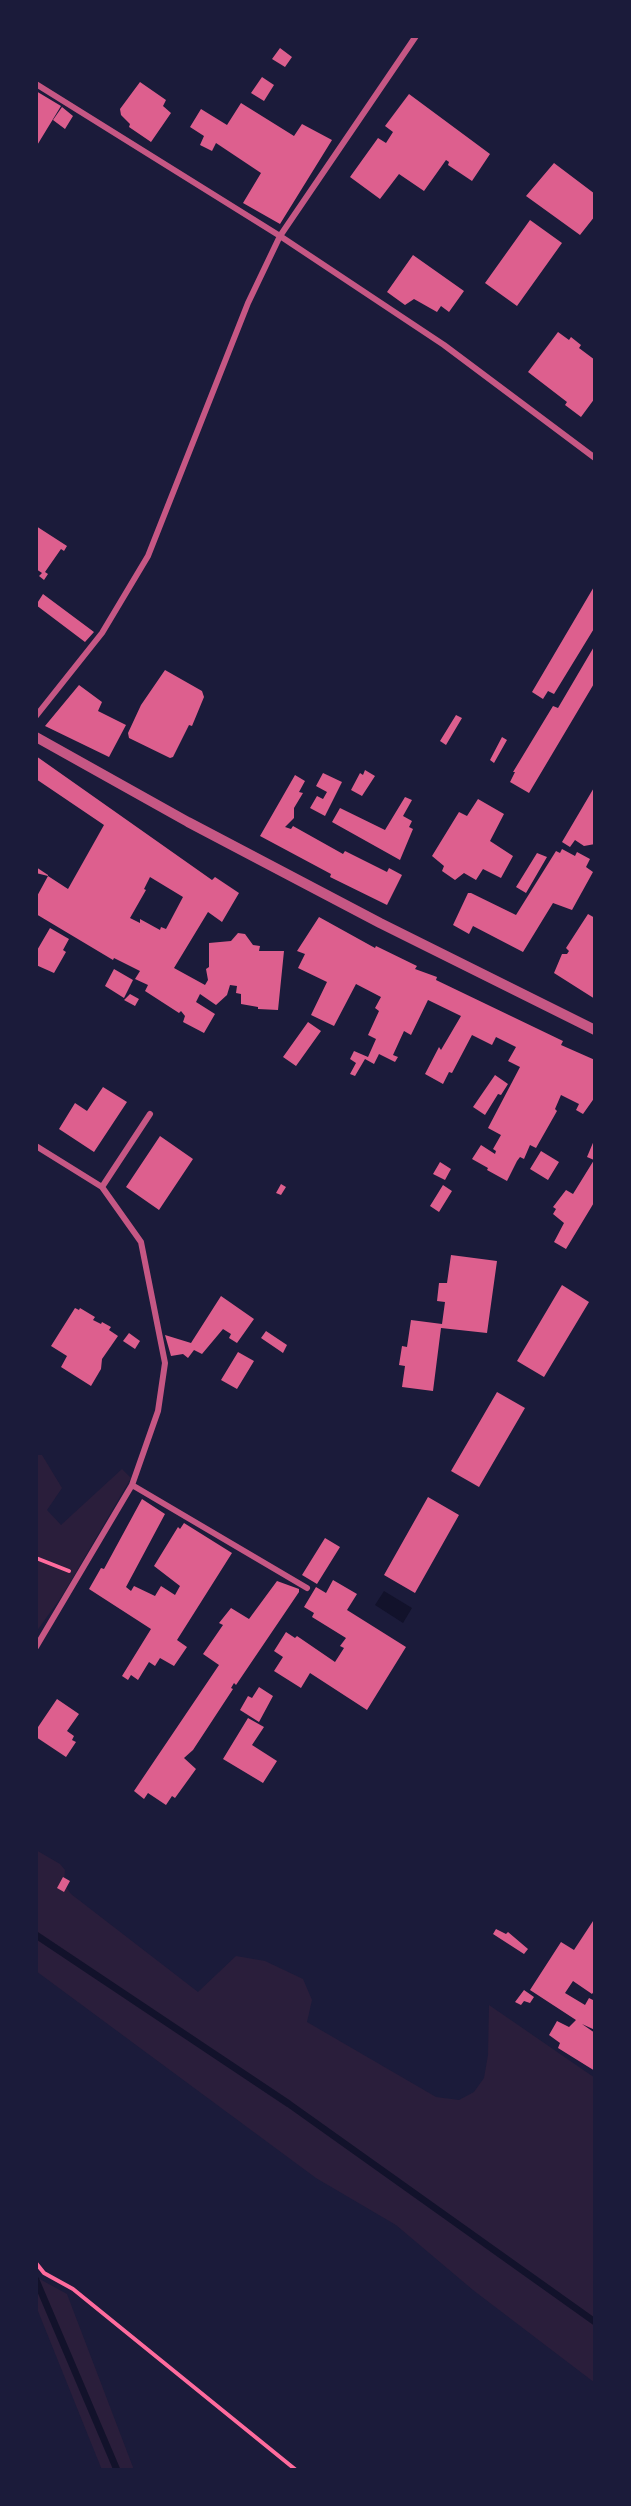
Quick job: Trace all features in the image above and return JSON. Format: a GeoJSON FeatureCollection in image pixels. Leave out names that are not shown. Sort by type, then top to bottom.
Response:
{"type":"FeatureCollection","features":[{"type":"Feature","properties":{"kind":"street"},"geometry":{"type":"LineString","coordinates":[[36,716],[102,633],[148,555],[248,303],[280,236],[416,36]]}},
{"type":"Feature","properties":{"kind":"street"},"geometry":{"type":"LineString","coordinates":[[36,84],[280,236],[444,345],[595,458]]}},
{"type":"Feature","properties":{"kind":"street"},"geometry":{"type":"LineString","coordinates":[[36,737],[168,811],[380,923],[595,1030]]}},
{"type":"Feature","properties":{"kind":"street"},"geometry":{"type":"LineString","coordinates":[[102,1187],[150,1113]]}},
{"type":"Feature","properties":{"kind":"street"},"geometry":{"type":"LineString","coordinates":[[36,1146],[102,1187],[141,1242],[165,1363],[158,1411],[132,1485],[36,1647]]}},
{"type":"Feature","properties":{"kind":"street"},"geometry":{"type":"LineString","coordinates":[[132,1485],[307,1588]]}},
{"type":"Feature","properties":{"kind":"path"},"geometry":{"type":"LineString","coordinates":[[36,1557],[79,1575]]}},
{"type":"Feature","properties":{"kind":"path"},"geometry":{"type":"LineString","coordinates":[[36,2263],[44,2273],[73,2289],[296,2470]]}},
{"type":"Feature","properties":{"kind":"shaded area"},"geometry":{"type":"Polygon","coordinates":[[[36,1455],[42,1455],[62,1488],[47,1510],[61,1525],[122,1469],[131,1478],[62,1596],[36,1632],[36,1455]]]}},
{"type":"Feature","properties":{"kind":"shaded area"},"geometry":{"type":"Polygon","coordinates":[[[384,1591],[412,1608],[403,1623],[375,1605],[384,1591]]]}},
{"type":"Feature","properties":{"kind":"shaded area"},"geometry":{"type":"Polygon","coordinates":[[[36,1850],[60,1864],[65,1870],[64,1884],[71,1894],[198,1992],[236,1956],[265,1961],[303,1979],[312,2000],[307,2022],[436,2097],[459,2100],[474,2092],[484,2078],[488,2055],[489,2005],[595,2078],[595,2383],[473,2290],[396,2225],[316,2178],[36,1971],[36,1850]]]}},
{"type":"Feature","properties":{"kind":"shaded area"},"geometry":{"type":"Polygon","coordinates":[[[36,2277],[67,2294],[134,2470],[102,2470],[36,2306],[36,2277]]]}},
{"type":"Feature","properties":{"kind":"building"},"geometry":{"type":"Polygon","coordinates":[[[280,48],[292,57],[285,67],[272,59],[280,48]]]}},
{"type":"Feature","properties":{"kind":"building"},"geometry":{"type":"Polygon","coordinates":[[[262,77],[274,85],[264,101],[251,93],[262,77]]]}},
{"type":"Feature","properties":{"kind":"building"},"geometry":{"type":"Polygon","coordinates":[[[140,82],[166,100],[163,106],[171,113],[151,142],[129,127],[130,124],[121,115],[120,109],[140,82]]]}},
{"type":"Feature","properties":{"kind":"building"},"geometry":{"type":"Polygon","coordinates":[[[36,91],[61,106],[36,147],[36,91]]]}},
{"type":"Feature","properties":{"kind":"building"},"geometry":{"type":"Polygon","coordinates":[[[409,94],[490,154],[472,181],[448,165],[449,162],[446,160],[424,191],[399,174],[380,199],[350,177],[378,138],[386,143],[393,132],[385,126],[409,94]]]}},
{"type":"Feature","properties":{"kind":"building"},"geometry":{"type":"Polygon","coordinates":[[[241,103],[294,136],[302,124],[332,140],[280,224],[243,203],[261,173],[216,143],[212,151],[200,145],[204,136],[190,127],[201,109],[227,125],[241,103]]]}},
{"type":"Feature","properties":{"kind":"building"},"geometry":{"type":"Polygon","coordinates":[[[62,107],[73,116],[65,129],[53,120],[62,107]]]}},
{"type":"Feature","properties":{"kind":"building"},"geometry":{"type":"Polygon","coordinates":[[[554,163],[595,194],[595,216],[580,235],[526,196],[554,163]]]}},
{"type":"Feature","properties":{"kind":"building"},"geometry":{"type":"Polygon","coordinates":[[[530,220],[562,243],[517,306],[485,283],[530,220]]]}},
{"type":"Feature","properties":{"kind":"building"},"geometry":{"type":"Polygon","coordinates":[[[413,255],[464,291],[449,312],[441,306],[437,312],[414,299],[405,305],[387,292],[413,255]]]}},
{"type":"Feature","properties":{"kind":"building"},"geometry":{"type":"Polygon","coordinates":[[[558,332],[569,340],[571,337],[581,345],[579,348],[595,360],[595,398],[581,417],[565,405],[567,402],[528,372],[558,332]]]}},
{"type":"Feature","properties":{"kind":"building"},"geometry":{"type":"Polygon","coordinates":[[[36,526],[67,546],[64,551],[61,549],[45,572],[48,574],[44,580],[39,576],[42,573],[36,569],[36,526]]]}},
{"type":"Feature","properties":{"kind":"building"},"geometry":{"type":"Polygon","coordinates":[[[595,585],[595,627],[554,694],[548,691],[543,699],[532,692],[595,585]]]}},
{"type":"Feature","properties":{"kind":"building"},"geometry":{"type":"Polygon","coordinates":[[[43,594],[94,632],[85,642],[36,605],[43,594]]]}},
{"type":"Feature","properties":{"kind":"building"},"geometry":{"type":"Polygon","coordinates":[[[595,645],[595,682],[529,793],[510,782],[515,772],[513,772],[553,706],[558,708],[595,645]]]}},
{"type":"Feature","properties":{"kind":"building"},"geometry":{"type":"Polygon","coordinates":[[[165,670],[202,691],[204,697],[192,726],[189,725],[173,757],[170,758],[129,738],[128,733],[141,705],[165,670]]]}},
{"type":"Feature","properties":{"kind":"building"},"geometry":{"type":"Polygon","coordinates":[[[79,685],[102,702],[98,711],[126,725],[109,757],[45,726],[79,685]]]}},
{"type":"Feature","properties":{"kind":"building"},"geometry":{"type":"Polygon","coordinates":[[[456,715],[462,718],[446,745],[440,741],[456,715]]]}},
{"type":"Feature","properties":{"kind":"building"},"geometry":{"type":"Polygon","coordinates":[[[502,737],[507,740],[494,763],[490,760],[502,737]]]}},
{"type":"Feature","properties":{"kind":"building"},"geometry":{"type":"Polygon","coordinates":[[[36,756],[212,880],[215,877],[239,893],[222,922],[208,912],[174,968],[205,985],[208,980],[206,969],[209,967],[209,943],[231,941],[238,933],[245,934],[253,945],[260,946],[259,951],[284,951],[278,1010],[258,1009],[258,1007],[241,1004],[241,994],[236,993],[237,986],[230,985],[227,995],[216,1005],[200,994],[196,1002],[215,1014],[204,1033],[183,1022],[185,1016],[181,1011],[179,1013],[145,991],[148,985],[135,979],[140,971],[114,958],[113,960],[36,914],[36,898],[48,876],[68,889],[104,825],[36,779],[36,756]],[[150,877],[144,889],[146,890],[130,918],[140,923],[140,919],[160,930],[161,927],[166,929],[183,897],[150,877]]]}},
{"type":"Feature","properties":{"kind":"building"},"geometry":{"type":"Polygon","coordinates":[[[365,770],[375,776],[362,796],[351,790],[360,773],[363,775],[365,770]]]}},
{"type":"Feature","properties":{"kind":"building"},"geometry":{"type":"Polygon","coordinates":[[[323,773],[342,782],[325,816],[310,808],[317,796],[323,799],[327,792],[316,786],[323,773]]]}},
{"type":"Feature","properties":{"kind":"building"},"geometry":{"type":"Polygon","coordinates":[[[295,775],[305,781],[299,792],[303,793],[294,808],[294,818],[285,827],[291,829],[293,826],[343,854],[345,851],[387,872],[389,868],[402,875],[387,905],[330,877],[331,874],[260,836],[295,775]]]}},
{"type":"Feature","properties":{"kind":"building"},"geometry":{"type":"Polygon","coordinates":[[[595,786],[595,844],[584,846],[575,840],[570,847],[562,842],[595,786]]]}},
{"type":"Feature","properties":{"kind":"building"},"geometry":{"type":"Polygon","coordinates":[[[405,797],[412,800],[403,816],[412,821],[409,827],[413,829],[400,860],[332,822],[340,808],[385,830],[405,797]]]}},
{"type":"Feature","properties":{"kind":"building"},"geometry":{"type":"Polygon","coordinates":[[[478,799],[504,814],[490,841],[513,856],[501,878],[483,869],[476,880],[464,873],[455,880],[442,871],[444,866],[432,856],[459,812],[467,816],[478,799]]]}},
{"type":"Feature","properties":{"kind":"building"},"geometry":{"type":"Polygon","coordinates":[[[562,849],[575,856],[577,852],[590,859],[586,867],[593,872],[572,910],[553,903],[523,952],[473,926],[469,934],[453,925],[468,893],[516,915],[556,851],[560,853],[562,849]]]}},
{"type":"Feature","properties":{"kind":"building"},"geometry":{"type":"Polygon","coordinates":[[[537,853],[547,857],[526,893],[516,887],[537,853]]]}},
{"type":"Feature","properties":{"kind":"building"},"geometry":{"type":"Polygon","coordinates":[[[36,867],[48,875],[48,876],[36,873],[36,867]]]}},
{"type":"Feature","properties":{"kind":"building"},"geometry":{"type":"Polygon","coordinates":[[[588,914],[595,918],[595,999],[554,973],[562,954],[567,954],[569,951],[566,948],[588,914]]]}},
{"type":"Feature","properties":{"kind":"building"},"geometry":{"type":"Polygon","coordinates":[[[319,917],[375,948],[376,946],[417,966],[415,969],[437,977],[436,980],[563,1041],[561,1045],[595,1060],[595,1097],[583,1114],[576,1110],[579,1104],[561,1095],[555,1109],[557,1111],[536,1148],[530,1145],[524,1159],[520,1157],[507,1181],[487,1170],[488,1168],[472,1159],[481,1145],[495,1154],[496,1151],[493,1149],[501,1135],[488,1128],[520,1067],[508,1061],[516,1047],[496,1037],[492,1045],[472,1035],[452,1073],[449,1072],[443,1084],[425,1074],[439,1047],[441,1050],[461,1016],[428,1000],[411,1035],[404,1031],[393,1055],[398,1057],[395,1062],[379,1054],[374,1064],[365,1059],[355,1076],[350,1074],[356,1063],[350,1059],[354,1051],[368,1057],[376,1039],[368,1035],[379,1011],[375,1008],[381,997],[356,984],[334,1026],[311,1015],[327,982],[298,968],[305,954],[297,951],[319,917]]]}},
{"type":"Feature","properties":{"kind":"building"},"geometry":{"type":"Polygon","coordinates":[[[50,928],[69,939],[63,950],[66,952],[54,973],[36,965],[36,952],[50,928]]]}},
{"type":"Feature","properties":{"kind":"building"},"geometry":{"type":"Polygon","coordinates":[[[114,969],[133,980],[124,998],[105,986],[114,969]]]}},
{"type":"Feature","properties":{"kind":"building"},"geometry":{"type":"Polygon","coordinates":[[[130,994],[139,999],[135,1006],[124,1000],[130,994]]]}},
{"type":"Feature","properties":{"kind":"building"},"geometry":{"type":"Polygon","coordinates":[[[308,1022],[321,1031],[296,1066],[283,1057],[308,1022]]]}},
{"type":"Feature","properties":{"kind":"building"},"geometry":{"type":"Polygon","coordinates":[[[495,1075],[508,1084],[501,1095],[498,1094],[485,1115],[473,1107],[495,1075]]]}},
{"type":"Feature","properties":{"kind":"building"},"geometry":{"type":"Polygon","coordinates":[[[103,1087],[127,1102],[94,1152],[59,1129],[75,1103],[87,1111],[103,1087]]]}},
{"type":"Feature","properties":{"kind":"building"},"geometry":{"type":"Polygon","coordinates":[[[160,1136],[193,1159],[159,1210],[126,1187],[160,1136]]]}},
{"type":"Feature","properties":{"kind":"building"},"geometry":{"type":"Polygon","coordinates":[[[595,1138],[595,1201],[566,1249],[554,1242],[564,1223],[553,1214],[556,1209],[553,1207],[566,1190],[573,1194],[594,1160],[587,1157],[595,1138]]]}},
{"type":"Feature","properties":{"kind":"building"},"geometry":{"type":"Polygon","coordinates":[[[541,1151],[559,1162],[548,1180],[530,1169],[541,1151]]]}},
{"type":"Feature","properties":{"kind":"building"},"geometry":{"type":"Polygon","coordinates":[[[440,1162],[451,1169],[445,1180],[433,1174],[440,1162]]]}},
{"type":"Feature","properties":{"kind":"building"},"geometry":{"type":"Polygon","coordinates":[[[281,1184],[286,1187],[281,1195],[276,1193],[281,1184]]]}},
{"type":"Feature","properties":{"kind":"building"},"geometry":{"type":"Polygon","coordinates":[[[443,1185],[452,1191],[439,1212],[430,1206],[443,1185]]]}},
{"type":"Feature","properties":{"kind":"building"},"geometry":{"type":"Polygon","coordinates":[[[451,1255],[497,1261],[487,1333],[441,1328],[433,1391],[402,1387],[405,1366],[399,1365],[402,1346],[407,1347],[411,1320],[442,1324],[445,1302],[437,1301],[439,1283],[447,1283],[451,1255]]]}},
{"type":"Feature","properties":{"kind":"building"},"geometry":{"type":"Polygon","coordinates":[[[562,1285],[589,1302],[544,1377],[517,1361],[562,1285]]]}},
{"type":"Feature","properties":{"kind":"building"},"geometry":{"type":"Polygon","coordinates":[[[221,1296],[254,1319],[237,1343],[229,1338],[231,1334],[223,1329],[202,1354],[194,1350],[188,1358],[183,1354],[171,1356],[165,1335],[191,1343],[221,1296]]]}},
{"type":"Feature","properties":{"kind":"building"},"geometry":{"type":"Polygon","coordinates":[[[75,1308],[79,1310],[80,1308],[95,1317],[93,1320],[111,1327],[109,1330],[118,1336],[102,1359],[101,1369],[91,1386],[61,1367],[67,1356],[51,1346],[75,1308]]]}},
{"type":"Feature","properties":{"kind":"building"},"geometry":{"type":"Polygon","coordinates":[[[266,1331],[287,1345],[283,1353],[261,1338],[266,1331]]]}},
{"type":"Feature","properties":{"kind":"building"},"geometry":{"type":"Polygon","coordinates":[[[129,1333],[140,1341],[135,1349],[123,1341],[129,1333]]]}},
{"type":"Feature","properties":{"kind":"building"},"geometry":{"type":"Polygon","coordinates":[[[238,1352],[254,1361],[237,1389],[221,1380],[238,1352]]]}},
{"type":"Feature","properties":{"kind":"building"},"geometry":{"type":"Polygon","coordinates":[[[497,1392],[525,1408],[479,1487],[451,1471],[497,1392]]]}},
{"type":"Feature","properties":{"kind":"building"},"geometry":{"type":"Polygon","coordinates":[[[428,1497],[459,1515],[415,1593],[384,1575],[428,1497]]]}},
{"type":"Feature","properties":{"kind":"building"},"geometry":{"type":"Polygon","coordinates":[[[142,1499],[165,1514],[126,1587],[131,1591],[134,1586],[155,1596],[161,1586],[175,1595],[180,1586],[154,1566],[178,1527],[180,1529],[184,1523],[232,1553],[177,1640],[187,1647],[174,1666],[160,1658],[155,1666],[149,1662],[138,1680],[131,1675],[128,1680],[122,1676],[151,1629],[89,1589],[101,1568],[104,1569],[142,1499]]]}},
{"type":"Feature","properties":{"kind":"building"},"geometry":{"type":"Polygon","coordinates":[[[325,1538],[340,1547],[317,1584],[302,1575],[325,1538]]]}},
{"type":"Feature","properties":{"kind":"building"},"geometry":{"type":"Polygon","coordinates":[[[333,1580],[357,1594],[347,1610],[406,1647],[367,1710],[310,1673],[301,1688],[274,1671],[283,1657],[274,1651],[286,1632],[295,1638],[297,1636],[335,1662],[344,1648],[340,1646],[346,1638],[312,1617],[314,1613],[304,1607],[316,1587],[326,1593],[333,1580]]]}},
{"type":"Feature","properties":{"kind":"building"},"geometry":{"type":"Polygon","coordinates":[[[277,1581],[299,1589],[299,1592],[236,1685],[234,1683],[231,1688],[233,1689],[193,1750],[184,1758],[196,1769],[175,1798],[172,1796],[166,1805],[148,1793],[144,1799],[134,1791],[219,1665],[203,1654],[223,1625],[219,1623],[231,1608],[249,1619],[277,1581]]]}},
{"type":"Feature","properties":{"kind":"building"},"geometry":{"type":"Polygon","coordinates":[[[259,1687],[273,1696],[259,1722],[240,1710],[248,1696],[252,1698],[259,1687]]]}},
{"type":"Feature","properties":{"kind":"building"},"geometry":{"type":"Polygon","coordinates":[[[57,1699],[79,1714],[67,1731],[74,1736],[72,1740],[76,1742],[66,1757],[36,1737],[36,1730],[57,1699]]]}},
{"type":"Feature","properties":{"kind":"building"},"geometry":{"type":"Polygon","coordinates":[[[248,1718],[264,1727],[252,1745],[277,1761],[263,1783],[223,1759],[248,1718]]]}},
{"type":"Feature","properties":{"kind":"building"},"geometry":{"type":"Polygon","coordinates":[[[63,1877],[70,1881],[64,1892],[57,1888],[63,1877]]]}},
{"type":"Feature","properties":{"kind":"building"},"geometry":{"type":"Polygon","coordinates":[[[595,1918],[595,1990],[592,1994],[573,1981],[565,1993],[585,2005],[589,1998],[595,2001],[595,2030],[582,2024],[595,2033],[595,2071],[558,2048],[560,2043],[549,2035],[557,2021],[569,2027],[576,2020],[530,1990],[561,1942],[574,1950],[595,1918]]]}},
{"type":"Feature","properties":{"kind":"building"},"geometry":{"type":"Polygon","coordinates":[[[496,1929],[506,1934],[508,1932],[528,1949],[524,1954],[493,1934],[496,1929]]]}},
{"type":"Feature","properties":{"kind":"building"},"geometry":{"type":"Polygon","coordinates":[[[524,1990],[534,1997],[530,2003],[524,2001],[521,2005],[515,2002],[524,1990]]]}},
{"type":"Feature","properties":{"kind":"waterway"},"geometry":{"type":"LineString","coordinates":[[36,1935],[289,2104],[595,2322]]}},
{"type":"Feature","properties":{"kind":"waterway"},"geometry":{"type":"LineString","coordinates":[[36,2280],[117,2470]]}}]}
